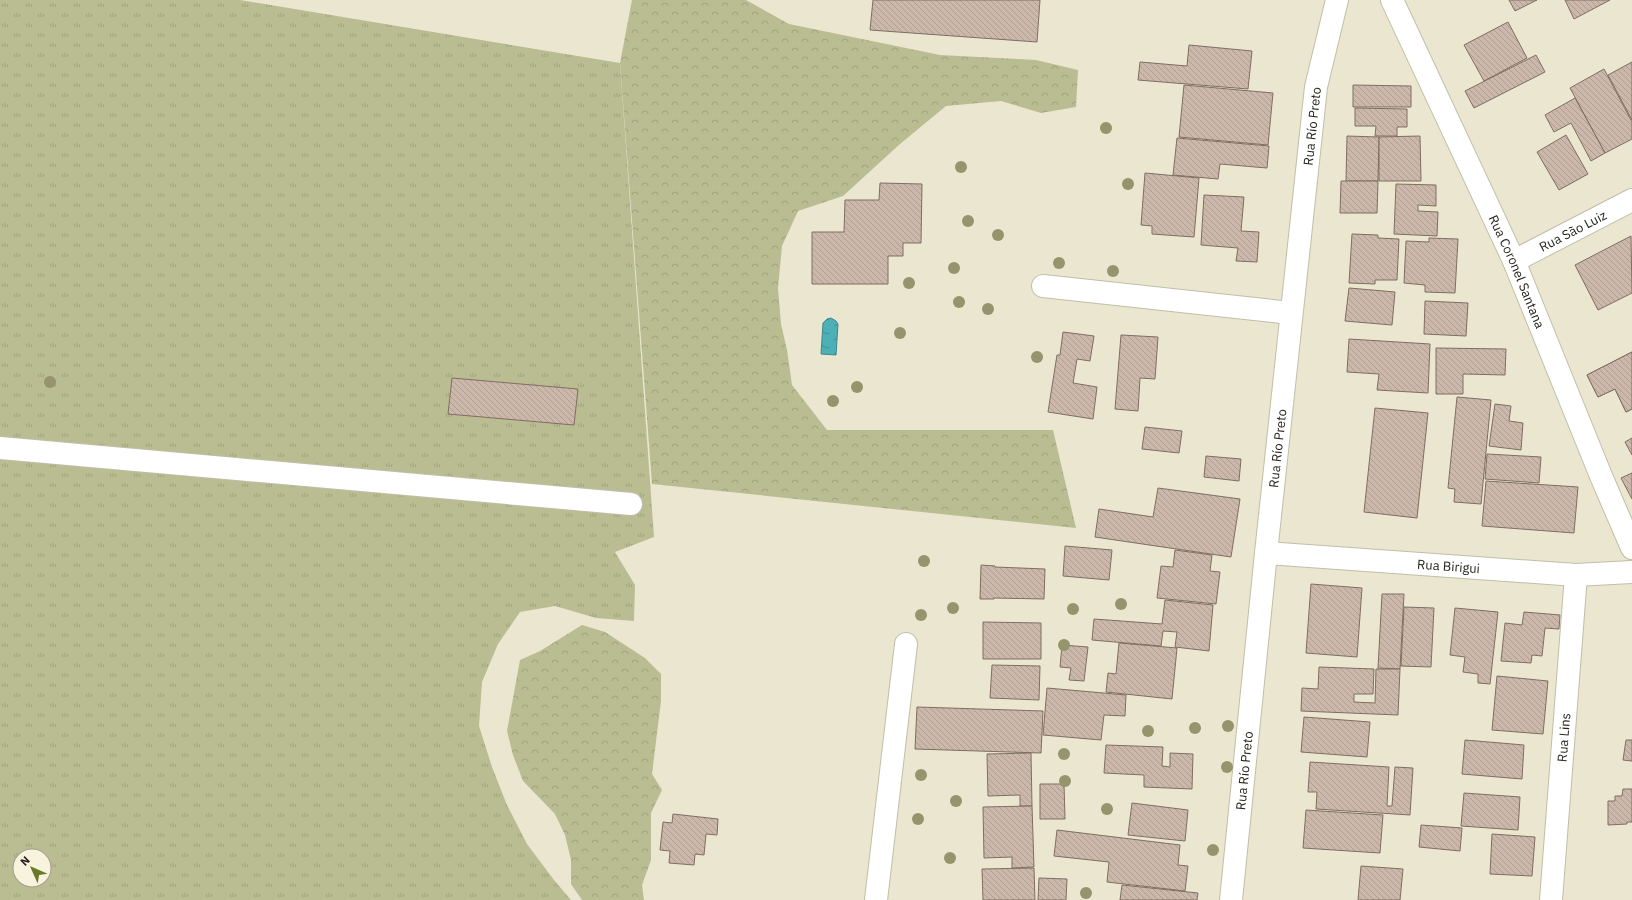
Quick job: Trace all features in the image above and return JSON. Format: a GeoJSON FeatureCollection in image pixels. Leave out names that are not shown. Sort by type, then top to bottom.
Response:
{"type":"FeatureCollection","features":[{"type":"Feature","properties":{"kind":"street","name":"Rua Río Preto"},"geometry":{"type":"LineString","coordinates":[[1231,900],[1291,313],[1316,87],[1337,0]]}},
{"type":"Feature","properties":{"kind":"street","name":"Rua Coronel Santana"},"geometry":{"type":"LineString","coordinates":[[1392,0],[1514,261],[1601,476],[1632,548]]}},
{"type":"Feature","properties":{"kind":"street","name":"Rua São Luiz"},"geometry":{"type":"LineString","coordinates":[[1514,261],[1632,200]]}},
{"type":"Feature","properties":{"kind":"street"},"geometry":{"type":"LineString","coordinates":[[1043,286],[1291,313]]}},
{"type":"Feature","properties":{"kind":"street"},"geometry":{"type":"LineString","coordinates":[[0,448],[631,504]]}},
{"type":"Feature","properties":{"kind":"street","name":"Rua Birigui"},"geometry":{"type":"LineString","coordinates":[[1266,554],[1576,575],[1632,572]]}},
{"type":"Feature","properties":{"kind":"street","name":"Rua Lins"},"geometry":{"type":"LineString","coordinates":[[1551,900],[1576,575]]}},
{"type":"Feature","properties":{"kind":"street"},"geometry":{"type":"LineString","coordinates":[[876,900],[906,644]]}},
{"type":"Feature","properties":{"kind":"green space"},"geometry":{"type":"Polygon","coordinates":[[[0,0],[240,0],[620,63],[654,537],[615,552],[635,585],[634,621],[596,618],[555,606],[520,612],[498,644],[482,682],[479,726],[492,767],[507,805],[527,844],[571,900],[0,900],[0,0]]]}},
{"type":"Feature","properties":{"kind":"green space"},"geometry":{"type":"Polygon","coordinates":[[[632,0],[746,0],[789,24],[940,55],[1036,60],[1078,70],[1076,107],[1041,113],[1001,101],[946,106],[900,144],[843,196],[798,211],[782,246],[778,288],[781,324],[787,350],[792,385],[827,430],[1053,430],[1076,528],[652,484],[620,63],[632,0]]]}},
{"type":"Feature","properties":{"kind":"green space"},"geometry":{"type":"Polygon","coordinates":[[[582,625],[605,632],[645,658],[661,674],[661,701],[652,774],[662,790],[651,813],[651,860],[642,885],[644,900],[582,900],[571,884],[571,860],[565,835],[555,814],[523,781],[513,755],[507,731],[520,660],[540,651],[582,625]]]}},
{"type":"Feature","properties":{"kind":"water"},"geometry":{"type":"Polygon","coordinates":[[[831,318],[838,324],[836,355],[821,354],[823,323],[827,319],[831,318]]]}},
{"type":"Feature","properties":{"kind":"building"},"geometry":{"type":"Polygon","coordinates":[[[873,0],[1040,0],[1037,42],[870,30],[873,0]]]}},
{"type":"Feature","properties":{"kind":"building"},"geometry":{"type":"Polygon","coordinates":[[[1509,0],[1537,0],[1515,11],[1509,0]]]}},
{"type":"Feature","properties":{"kind":"building"},"geometry":{"type":"Polygon","coordinates":[[[1565,0],[1610,0],[1574,19],[1565,0]]]}},
{"type":"Feature","properties":{"kind":"building"},"geometry":{"type":"Polygon","coordinates":[[[1508,22],[1527,58],[1484,81],[1464,45],[1508,22]]]}},
{"type":"Feature","properties":{"kind":"building"},"geometry":{"type":"Polygon","coordinates":[[[1189,45],[1252,51],[1248,89],[1138,80],[1140,62],[1187,66],[1189,45]]]}},
{"type":"Feature","properties":{"kind":"building"},"geometry":{"type":"Polygon","coordinates":[[[1536,55],[1545,72],[1474,108],[1465,91],[1536,55]]]}},
{"type":"Feature","properties":{"kind":"building"},"geometry":{"type":"Polygon","coordinates":[[[1632,62],[1632,120],[1608,75],[1632,62]]]}},
{"type":"Feature","properties":{"kind":"building"},"geometry":{"type":"Polygon","coordinates":[[[1604,69],[1632,122],[1632,139],[1605,153],[1570,88],[1604,69]]]}},
{"type":"Feature","properties":{"kind":"building"},"geometry":{"type":"Polygon","coordinates":[[[1184,85],[1273,93],[1268,145],[1179,137],[1184,85]]]}},
{"type":"Feature","properties":{"kind":"building"},"geometry":{"type":"Polygon","coordinates":[[[1353,85],[1411,86],[1411,107],[1353,107],[1353,85]]]}},
{"type":"Feature","properties":{"kind":"building"},"geometry":{"type":"Polygon","coordinates":[[[1575,98],[1605,153],[1591,161],[1571,123],[1554,132],[1545,115],[1575,98]]]}},
{"type":"Feature","properties":{"kind":"building"},"geometry":{"type":"Polygon","coordinates":[[[1355,108],[1407,109],[1407,127],[1397,127],[1397,136],[1375,136],[1376,126],[1355,126],[1355,108]]]}},
{"type":"Feature","properties":{"kind":"building"},"geometry":{"type":"Polygon","coordinates":[[[1566,135],[1588,174],[1559,190],[1537,152],[1566,135]]]}},
{"type":"Feature","properties":{"kind":"building"},"geometry":{"type":"Polygon","coordinates":[[[1347,136],[1379,137],[1378,181],[1346,181],[1347,136]]]}},
{"type":"Feature","properties":{"kind":"building"},"geometry":{"type":"Polygon","coordinates":[[[1420,136],[1421,181],[1379,181],[1379,137],[1420,136]]]}},
{"type":"Feature","properties":{"kind":"building"},"geometry":{"type":"Polygon","coordinates":[[[1177,138],[1269,146],[1267,168],[1220,164],[1218,179],[1173,175],[1177,138]]]}},
{"type":"Feature","properties":{"kind":"building"},"geometry":{"type":"Polygon","coordinates":[[[1145,173],[1199,178],[1194,237],[1152,234],[1152,226],[1141,225],[1145,173]]]}},
{"type":"Feature","properties":{"kind":"building"},"geometry":{"type":"Polygon","coordinates":[[[1341,181],[1378,181],[1377,213],[1340,213],[1341,181]]]}},
{"type":"Feature","properties":{"kind":"building"},"geometry":{"type":"Polygon","coordinates":[[[880,183],[922,184],[921,243],[903,243],[903,256],[888,256],[888,284],[812,284],[812,232],[844,232],[845,200],[879,200],[880,183]]]}},
{"type":"Feature","properties":{"kind":"building"},"geometry":{"type":"Polygon","coordinates":[[[1396,184],[1436,185],[1436,206],[1418,205],[1418,211],[1438,212],[1437,236],[1394,234],[1396,184]]]}},
{"type":"Feature","properties":{"kind":"building"},"geometry":{"type":"Polygon","coordinates":[[[1204,195],[1244,197],[1241,231],[1259,232],[1257,262],[1236,261],[1238,248],[1201,245],[1204,195]]]}},
{"type":"Feature","properties":{"kind":"building"},"geometry":{"type":"Polygon","coordinates":[[[1352,234],[1378,235],[1378,238],[1399,239],[1397,280],[1375,280],[1375,284],[1349,283],[1352,234]]]}},
{"type":"Feature","properties":{"kind":"building"},"geometry":{"type":"Polygon","coordinates":[[[1631,236],[1632,293],[1598,310],[1575,265],[1631,236]]]}},
{"type":"Feature","properties":{"kind":"building"},"geometry":{"type":"Polygon","coordinates":[[[1429,238],[1458,239],[1455,293],[1425,292],[1425,285],[1404,283],[1406,241],[1429,242],[1429,238]]]}},
{"type":"Feature","properties":{"kind":"building"},"geometry":{"type":"Polygon","coordinates":[[[1349,288],[1395,292],[1392,325],[1345,321],[1349,288]]]}},
{"type":"Feature","properties":{"kind":"building"},"geometry":{"type":"Polygon","coordinates":[[[1425,301],[1468,303],[1466,336],[1424,334],[1425,301]]]}},
{"type":"Feature","properties":{"kind":"building"},"geometry":{"type":"Polygon","coordinates":[[[1063,332],[1094,336],[1090,361],[1077,359],[1073,383],[1097,387],[1093,419],[1048,412],[1057,355],[1060,355],[1063,332]]]}},
{"type":"Feature","properties":{"kind":"building"},"geometry":{"type":"Polygon","coordinates":[[[1121,335],[1158,337],[1155,379],[1140,378],[1138,411],[1115,409],[1121,335]]]}},
{"type":"Feature","properties":{"kind":"building"},"geometry":{"type":"Polygon","coordinates":[[[1349,339],[1430,344],[1428,393],[1377,390],[1379,374],[1347,372],[1349,339]]]}},
{"type":"Feature","properties":{"kind":"building"},"geometry":{"type":"Polygon","coordinates":[[[1436,348],[1506,349],[1505,375],[1463,374],[1463,394],[1436,394],[1436,348]]]}},
{"type":"Feature","properties":{"kind":"building"},"geometry":{"type":"Polygon","coordinates":[[[1632,352],[1632,356],[1617,364],[1619,368],[1632,360],[1632,409],[1626,412],[1615,389],[1598,397],[1587,375],[1632,352]]]}},
{"type":"Feature","properties":{"kind":"building"},"geometry":{"type":"Polygon","coordinates":[[[1632,352],[1632,409],[1626,412],[1615,389],[1598,397],[1587,375],[1632,352]]]}},
{"type":"Feature","properties":{"kind":"building"},"geometry":{"type":"Polygon","coordinates":[[[452,378],[578,389],[574,425],[448,414],[452,378]]]}},
{"type":"Feature","properties":{"kind":"building"},"geometry":{"type":"Polygon","coordinates":[[[1457,397],[1491,400],[1481,504],[1454,502],[1455,489],[1448,488],[1457,397]]]}},
{"type":"Feature","properties":{"kind":"building"},"geometry":{"type":"Polygon","coordinates":[[[1495,404],[1511,406],[1509,421],[1523,423],[1521,450],[1489,446],[1495,404]]]}},
{"type":"Feature","properties":{"kind":"building"},"geometry":{"type":"Polygon","coordinates":[[[1375,408],[1428,413],[1417,518],[1364,512],[1375,408]]]}},
{"type":"Feature","properties":{"kind":"building"},"geometry":{"type":"Polygon","coordinates":[[[1145,427],[1182,431],[1179,453],[1142,449],[1145,427]]]}},
{"type":"Feature","properties":{"kind":"building"},"geometry":{"type":"Polygon","coordinates":[[[1632,438],[1632,455],[1625,442],[1632,438]]]}},
{"type":"Feature","properties":{"kind":"building"},"geometry":{"type":"Polygon","coordinates":[[[1487,454],[1541,457],[1539,483],[1485,479],[1487,454]]]}},
{"type":"Feature","properties":{"kind":"building"},"geometry":{"type":"Polygon","coordinates":[[[1206,456],[1241,459],[1239,481],[1204,477],[1206,456]]]}},
{"type":"Feature","properties":{"kind":"building"},"geometry":{"type":"Polygon","coordinates":[[[1632,473],[1632,499],[1621,478],[1632,473]]]}},
{"type":"Feature","properties":{"kind":"building"},"geometry":{"type":"Polygon","coordinates":[[[1486,481],[1578,487],[1574,533],[1482,526],[1486,481]]]}},
{"type":"Feature","properties":{"kind":"building"},"geometry":{"type":"Polygon","coordinates":[[[1158,488],[1240,499],[1231,557],[1095,537],[1099,509],[1153,517],[1158,488]]]}},
{"type":"Feature","properties":{"kind":"building"},"geometry":{"type":"Polygon","coordinates":[[[1065,546],[1112,550],[1109,580],[1063,576],[1065,546]]]}},
{"type":"Feature","properties":{"kind":"building"},"geometry":{"type":"Polygon","coordinates":[[[1175,550],[1212,555],[1210,571],[1220,572],[1216,604],[1157,598],[1161,566],[1173,567],[1175,550]]]}},
{"type":"Feature","properties":{"kind":"building"},"geometry":{"type":"Polygon","coordinates":[[[981,565],[1045,569],[1044,599],[980,599],[981,565]]]}},
{"type":"Feature","properties":{"kind":"building"},"geometry":{"type":"Polygon","coordinates":[[[1311,584],[1362,588],[1357,657],[1306,653],[1311,584]]]}},
{"type":"Feature","properties":{"kind":"building"},"geometry":{"type":"Polygon","coordinates":[[[1382,594],[1404,594],[1400,669],[1378,668],[1382,594]]]}},
{"type":"Feature","properties":{"kind":"building"},"geometry":{"type":"Polygon","coordinates":[[[1165,600],[1213,605],[1209,651],[1175,647],[1177,632],[1163,631],[1161,646],[1092,640],[1094,619],[1162,624],[1165,600]]]}},
{"type":"Feature","properties":{"kind":"building"},"geometry":{"type":"Polygon","coordinates":[[[1404,607],[1434,608],[1431,667],[1401,666],[1404,607]]]}},
{"type":"Feature","properties":{"kind":"building"},"geometry":{"type":"Polygon","coordinates":[[[1455,608],[1498,612],[1490,684],[1478,683],[1478,674],[1463,672],[1465,657],[1450,655],[1455,608]]]}},
{"type":"Feature","properties":{"kind":"building"},"geometry":{"type":"Polygon","coordinates":[[[1524,612],[1560,615],[1559,629],[1545,628],[1542,656],[1532,655],[1531,663],[1501,661],[1505,623],[1522,625],[1524,612]]]}},
{"type":"Feature","properties":{"kind":"building"},"geometry":{"type":"Polygon","coordinates":[[[983,622],[1041,623],[1041,659],[983,659],[983,622]]]}},
{"type":"Feature","properties":{"kind":"building"},"geometry":{"type":"Polygon","coordinates":[[[1119,643],[1177,648],[1172,699],[1106,692],[1108,673],[1116,674],[1119,643]]]}},
{"type":"Feature","properties":{"kind":"building"},"geometry":{"type":"Polygon","coordinates":[[[1062,645],[1088,647],[1084,681],[1069,680],[1071,668],[1060,667],[1062,645]]]}},
{"type":"Feature","properties":{"kind":"building"},"geometry":{"type":"Polygon","coordinates":[[[992,665],[1040,666],[1039,700],[990,698],[992,665]]]}},
{"type":"Feature","properties":{"kind":"building"},"geometry":{"type":"Polygon","coordinates":[[[1319,667],[1374,669],[1373,694],[1354,694],[1354,702],[1375,703],[1376,669],[1400,669],[1398,715],[1301,711],[1302,688],[1318,689],[1319,667]]]}},
{"type":"Feature","properties":{"kind":"building"},"geometry":{"type":"Polygon","coordinates":[[[1497,676],[1548,681],[1543,734],[1492,730],[1497,676]]]}},
{"type":"Feature","properties":{"kind":"building"},"geometry":{"type":"Polygon","coordinates":[[[1047,688],[1126,695],[1125,716],[1104,715],[1101,740],[1043,735],[1047,688]]]}},
{"type":"Feature","properties":{"kind":"building"},"geometry":{"type":"Polygon","coordinates":[[[917,707],[1043,711],[1041,753],[915,749],[917,707]]]}},
{"type":"Feature","properties":{"kind":"building"},"geometry":{"type":"Polygon","coordinates":[[[1304,717],[1370,722],[1367,757],[1301,752],[1304,717]]]}},
{"type":"Feature","properties":{"kind":"building"},"geometry":{"type":"Polygon","coordinates":[[[1465,740],[1524,745],[1522,779],[1462,774],[1465,740]]]}},
{"type":"Feature","properties":{"kind":"building"},"geometry":{"type":"Polygon","coordinates":[[[1626,740],[1632,740],[1632,761],[1623,760],[1626,740]]]}},
{"type":"Feature","properties":{"kind":"building"},"geometry":{"type":"Polygon","coordinates":[[[1106,745],[1163,747],[1162,766],[1170,767],[1170,753],[1193,754],[1192,789],[1144,787],[1144,775],[1104,773],[1106,745]]]}},
{"type":"Feature","properties":{"kind":"building"},"geometry":{"type":"Polygon","coordinates":[[[1031,753],[1032,806],[1020,806],[1020,795],[988,796],[987,754],[1031,753]]]}},
{"type":"Feature","properties":{"kind":"building"},"geometry":{"type":"Polygon","coordinates":[[[1310,762],[1389,767],[1387,806],[1392,806],[1395,767],[1413,768],[1410,815],[1316,809],[1317,792],[1308,792],[1310,762]]]}},
{"type":"Feature","properties":{"kind":"building"},"geometry":{"type":"Polygon","coordinates":[[[1040,784],[1064,784],[1065,819],[1040,819],[1040,784]]]}},
{"type":"Feature","properties":{"kind":"building"},"geometry":{"type":"Polygon","coordinates":[[[1623,789],[1632,789],[1632,822],[1627,822],[1627,824],[1608,825],[1608,801],[1615,801],[1615,796],[1622,796],[1623,789]]]}},
{"type":"Feature","properties":{"kind":"building"},"geometry":{"type":"Polygon","coordinates":[[[1464,793],[1520,797],[1518,830],[1461,826],[1464,793]]]}},
{"type":"Feature","properties":{"kind":"building"},"geometry":{"type":"Polygon","coordinates":[[[1132,803],[1188,810],[1185,841],[1128,835],[1132,803]]]}},
{"type":"Feature","properties":{"kind":"building"},"geometry":{"type":"Polygon","coordinates":[[[1032,806],[1034,867],[1012,868],[1012,857],[984,858],[983,807],[1032,806]]]}},
{"type":"Feature","properties":{"kind":"building"},"geometry":{"type":"Polygon","coordinates":[[[1306,810],[1383,815],[1380,853],[1303,848],[1306,810]]]}},
{"type":"Feature","properties":{"kind":"building"},"geometry":{"type":"Polygon","coordinates":[[[673,814],[718,819],[717,835],[706,834],[704,855],[695,854],[694,865],[669,863],[670,851],[660,850],[663,822],[672,823],[673,814]]]}},
{"type":"Feature","properties":{"kind":"building"},"geometry":{"type":"Polygon","coordinates":[[[1421,825],[1462,828],[1460,851],[1419,847],[1421,825]]]}},
{"type":"Feature","properties":{"kind":"building"},"geometry":{"type":"Polygon","coordinates":[[[1057,830],[1180,845],[1178,865],[1188,866],[1185,891],[1107,882],[1109,862],[1054,856],[1057,830]]]}},
{"type":"Feature","properties":{"kind":"building"},"geometry":{"type":"Polygon","coordinates":[[[1492,834],[1535,837],[1532,876],[1490,874],[1492,834]]]}},
{"type":"Feature","properties":{"kind":"building"},"geometry":{"type":"Polygon","coordinates":[[[1361,866],[1403,869],[1400,900],[1358,900],[1361,866]]]}},
{"type":"Feature","properties":{"kind":"building"},"geometry":{"type":"Polygon","coordinates":[[[1034,868],[1035,900],[983,900],[982,869],[1034,868]]]}},
{"type":"Feature","properties":{"kind":"building"},"geometry":{"type":"Polygon","coordinates":[[[1039,878],[1067,879],[1066,900],[1038,900],[1039,878]]]}},
{"type":"Feature","properties":{"kind":"building"},"geometry":{"type":"Polygon","coordinates":[[[1122,885],[1198,893],[1197,900],[1120,900],[1122,885]]]}}]}
